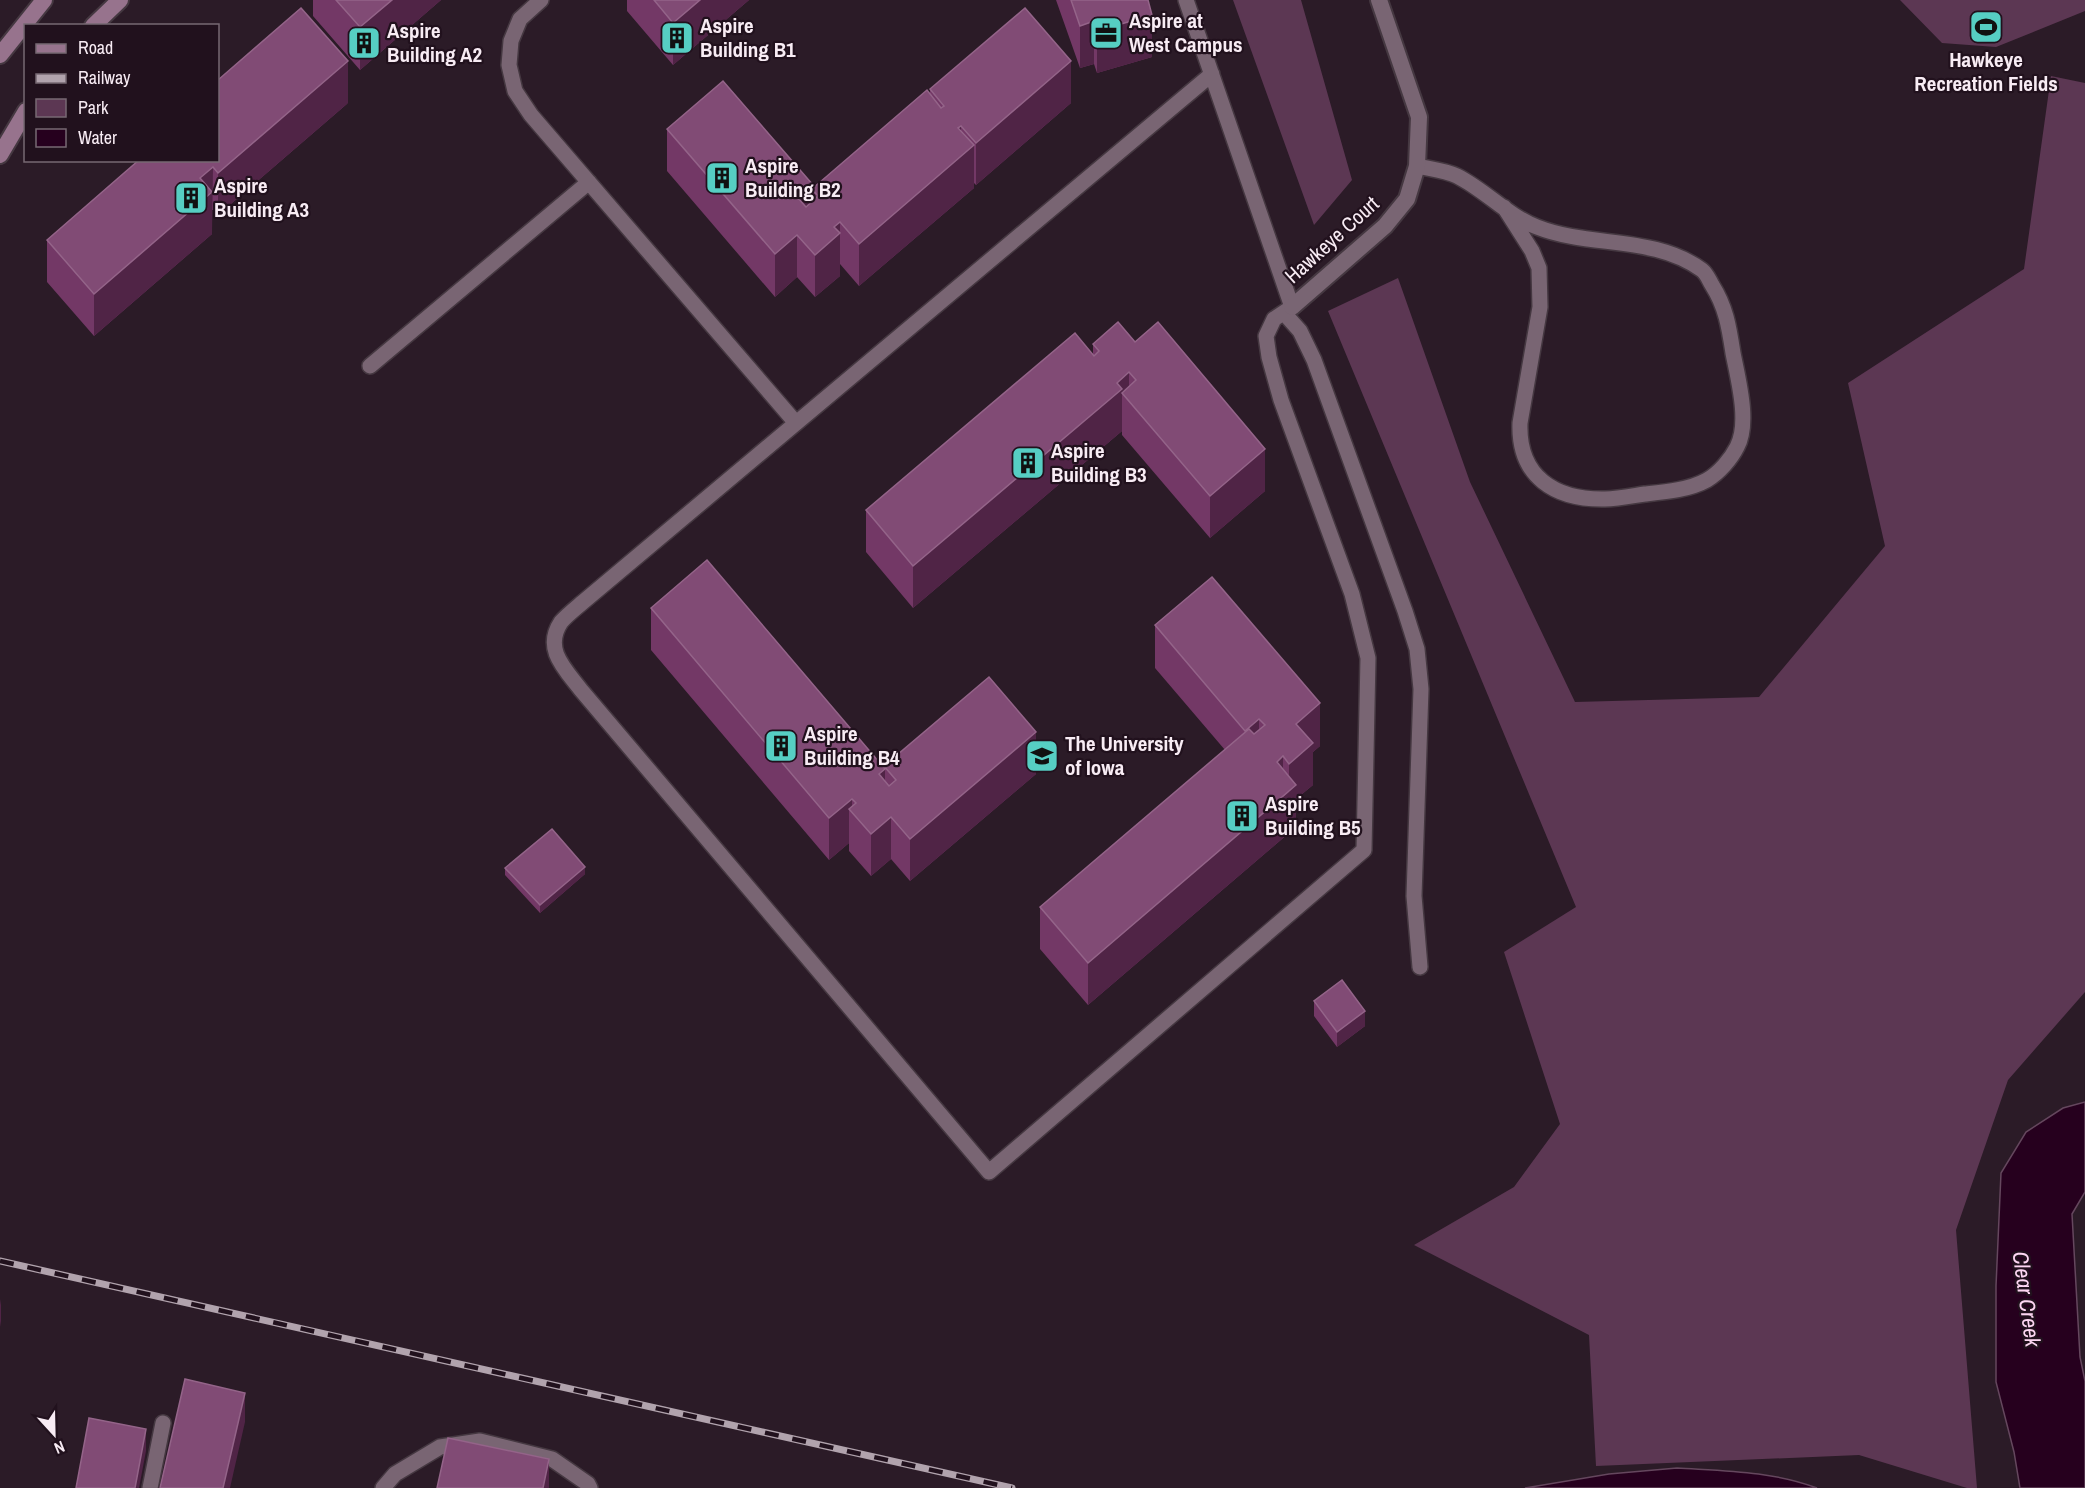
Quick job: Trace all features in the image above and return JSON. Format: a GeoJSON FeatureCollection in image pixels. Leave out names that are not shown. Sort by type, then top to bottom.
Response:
{"type":"FeatureCollection","features":[{"type":"Feature","properties":{"kind":"main road"},"geometry":{"type":"LineString","coordinates":[[25,24],[44,0]]}},
{"type":"Feature","properties":{"kind":"main road"},"geometry":{"type":"LineString","coordinates":[[95,24],[120,0]]}},
{"type":"Feature","properties":{"kind":"main road"},"geometry":{"type":"LineString","coordinates":[[0,55],[24,25]]}},
{"type":"Feature","properties":{"kind":"main road"},"geometry":{"type":"LineString","coordinates":[[0,155],[24,114]]}},
{"type":"Feature","properties":{"kind":"street","name":"Hawkeye Court"},"geometry":{"type":"LineString","coordinates":[[1288,310],[1385,226],[1407,199],[1418,166],[1419,117],[1379,0]]}},
{"type":"Feature","properties":{"kind":"lane"},"geometry":{"type":"LineString","coordinates":[[541,0],[520,19],[511,41],[509,65],[515,91],[531,115],[796,423]]}},
{"type":"Feature","properties":{"kind":"lane"},"geometry":{"type":"LineString","coordinates":[[1186,0],[1288,310],[1314,360],[1406,611],[1417,649],[1421,689],[1414,896],[1420,967]]}},
{"type":"Feature","properties":{"kind":"lane"},"geometry":{"type":"LineString","coordinates":[[1212,74],[562,622],[553,640],[556,654],[581,690],[989,1172],[1364,850],[1368,658],[1352,594],[1281,400],[1269,357],[1266,336],[1274,319],[1288,310]]}},
{"type":"Feature","properties":{"kind":"lane"},"geometry":{"type":"LineString","coordinates":[[1418,166],[1454,174],[1534,226],[1552,233],[1647,247],[1681,258],[1704,272],[1723,302],[1737,372],[1743,428],[1738,446],[1723,466],[1707,480],[1682,489],[1606,499],[1585,498],[1564,493],[1549,487],[1536,477],[1528,465],[1520,438],[1520,423],[1540,307],[1539,268],[1532,251],[1504,207]]}},
{"type":"Feature","properties":{"kind":"lane"},"geometry":{"type":"LineString","coordinates":[[370,366],[589,182]]}},
{"type":"Feature","properties":{"kind":"lane"},"geometry":{"type":"LineString","coordinates":[[150,1488],[163,1423]]}},
{"type":"Feature","properties":{"kind":"lane"},"geometry":{"type":"LineString","coordinates":[[383,1488],[395,1474],[440,1447],[480,1441],[552,1459],[588,1484],[590,1488]]}},
{"type":"Feature","properties":{"kind":"green space"},"geometry":{"type":"Polygon","coordinates":[[[1233,0],[1301,0],[1352,180],[1314,225],[1233,0]]]}},
{"type":"Feature","properties":{"kind":"green space","name":"Hawkeye Recreation Fields"},"geometry":{"type":"Polygon","coordinates":[[[1900,0],[2085,0],[2085,11],[1996,47],[1942,43],[1900,0]]]}},
{"type":"Feature","properties":{"kind":"green space"},"geometry":{"type":"Polygon","coordinates":[[[2051,76],[2085,83],[2085,992],[2008,1080],[1956,1230],[1977,1488],[1967,1488],[1859,1455],[1596,1466],[1589,1335],[1414,1245],[1514,1187],[1560,1124],[1504,952],[1576,907],[1328,311],[1398,278],[1470,482],[1575,702],[1759,697],[1885,546],[1848,383],[2024,269],[2051,76]]]}},
{"type":"Feature","properties":{"kind":"water","name":"Clear Creek"},"geometry":{"type":"Polygon","coordinates":[[[2085,1102],[2085,1192],[2072,1214],[2080,1357],[2085,1381],[2085,1488],[2020,1488],[2014,1452],[1996,1382],[1996,1286],[2001,1173],[2026,1132],[2063,1108],[2085,1102]]]}},
{"type":"Feature","properties":{"kind":"water"},"geometry":{"type":"Polygon","coordinates":[[[1677,1468],[1765,1475],[1817,1488],[1525,1488],[1609,1474],[1677,1468]]]}},
{"type":"Feature","properties":{"kind":"building"},"geometry":{"type":"Polygon","coordinates":[[[336,0],[392,0],[360,27],[336,0]]]}},
{"type":"Feature","properties":{"kind":"building"},"geometry":{"type":"Polygon","coordinates":[[[654,0],[700,0],[673,23],[654,0]]]}},
{"type":"Feature","properties":{"kind":"building"},"geometry":{"type":"Polygon","coordinates":[[[1071,0],[1148,0],[1152,15],[1097,31],[1094,21],[1080,26],[1071,0]]]}},
{"type":"Feature","properties":{"kind":"building"},"geometry":{"type":"Polygon","coordinates":[[[301,8],[348,61],[218,173],[213,167],[200,178],[212,192],[94,294],[47,240],[137,162],[219,162],[219,79],[301,8]]]}},
{"type":"Feature","properties":{"kind":"building"},"geometry":{"type":"Polygon","coordinates":[[[1025,8],[1071,61],[976,143],[961,126],[958,128],[974,145],[859,244],[840,222],[834,227],[840,233],[815,255],[797,235],[775,254],[667,129],[723,81],[813,185],[798,198],[806,207],[818,196],[812,189],[927,90],[941,108],[944,106],[930,89],[1025,8]]]}},
{"type":"Feature","properties":{"kind":"building"},"geometry":{"type":"Polygon","coordinates":[[[1118,322],[1135,342],[1158,322],[1265,449],[1210,496],[1122,393],[1136,380],[1129,372],[1117,383],[1122,389],[913,566],[866,510],[1075,333],[1094,356],[1099,351],[1093,344],[1118,322]]]}},
{"type":"Feature","properties":{"kind":"building"},"geometry":{"type":"Polygon","coordinates":[[[707,560],[885,769],[879,774],[889,786],[896,780],[884,766],[989,677],[1036,732],[910,839],[891,817],[871,834],[849,809],[856,803],[852,799],[829,818],[651,608],[707,560]]]}},
{"type":"Feature","properties":{"kind":"building"},"geometry":{"type":"Polygon","coordinates":[[[1212,577],[1320,703],[1296,724],[1313,743],[1289,764],[1283,756],[1277,762],[1296,785],[1088,963],[1040,907],[1249,729],[1254,734],[1265,725],[1259,719],[1245,731],[1155,625],[1212,577]]]}},
{"type":"Feature","properties":{"kind":"building"},"geometry":{"type":"Polygon","coordinates":[[[552,829],[585,867],[540,905],[505,868],[552,829]]]}},
{"type":"Feature","properties":{"kind":"building"},"geometry":{"type":"Polygon","coordinates":[[[1342,980],[1365,1011],[1337,1032],[1314,1001],[1342,980]]]}},
{"type":"Feature","properties":{"kind":"building"},"geometry":{"type":"Polygon","coordinates":[[[185,1379],[245,1393],[223,1488],[160,1488],[185,1379]]]}},
{"type":"Feature","properties":{"kind":"building"},"geometry":{"type":"Polygon","coordinates":[[[89,1418],[146,1429],[135,1488],[76,1488],[89,1418]]]}},
{"type":"Feature","properties":{"kind":"building"},"geometry":{"type":"Polygon","coordinates":[[[448,1438],[549,1459],[543,1488],[437,1488],[448,1438]]]}},
{"type":"Feature","properties":{"kind":"railway"},"geometry":{"type":"LineString","coordinates":[[0,1261],[1012,1488]]}},
{"type":"Feature","properties":{"kind":"place","name":"Hawkeye Recreation Fields"},"geometry":{"type":"Point","coordinates":[1986,27]}},
{"type":"Feature","properties":{"kind":"place","name":"Aspire at West Campus"},"geometry":{"type":"Point","coordinates":[1106,33]}},
{"type":"Feature","properties":{"kind":"place","name":"Aspire Building B1"},"geometry":{"type":"Point","coordinates":[677,38]}},
{"type":"Feature","properties":{"kind":"place","name":"Aspire Building A2"},"geometry":{"type":"Point","coordinates":[364,43]}},
{"type":"Feature","properties":{"kind":"place","name":"Aspire Building B2"},"geometry":{"type":"Point","coordinates":[722,178]}},
{"type":"Feature","properties":{"kind":"place","name":"Aspire Building A3"},"geometry":{"type":"Point","coordinates":[191,198]}},
{"type":"Feature","properties":{"kind":"place","name":"Aspire Building B3"},"geometry":{"type":"Point","coordinates":[1028,463]}},
{"type":"Feature","properties":{"kind":"place","name":"Aspire Building B4"},"geometry":{"type":"Point","coordinates":[781,746]}},
{"type":"Feature","properties":{"kind":"place","name":"The University of Iowa"},"geometry":{"type":"Point","coordinates":[1042,756]}},
{"type":"Feature","properties":{"kind":"place","name":"Aspire Building B5"},"geometry":{"type":"Point","coordinates":[1242,816]}}]}
